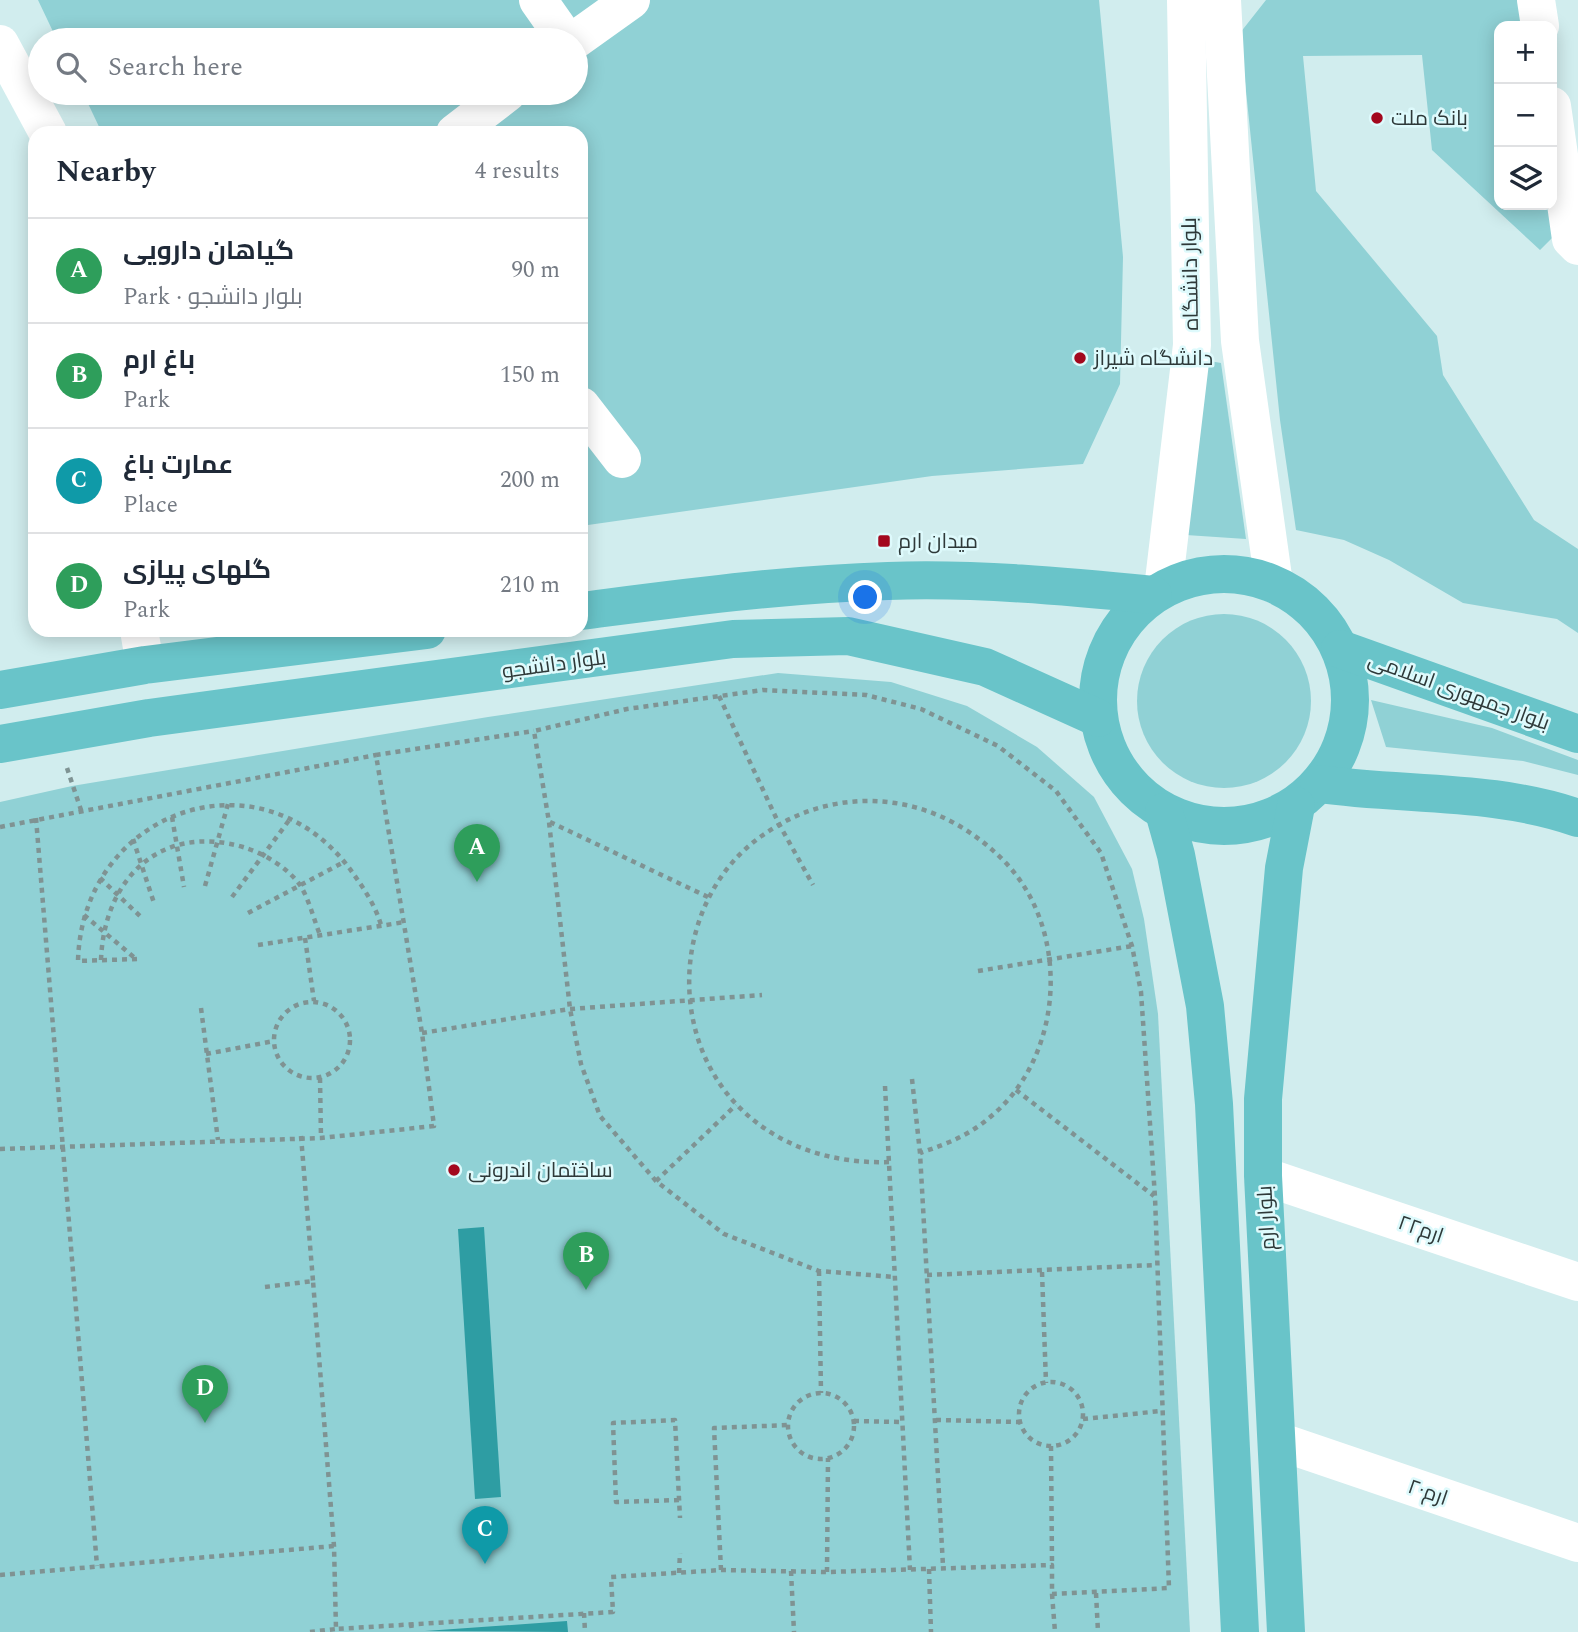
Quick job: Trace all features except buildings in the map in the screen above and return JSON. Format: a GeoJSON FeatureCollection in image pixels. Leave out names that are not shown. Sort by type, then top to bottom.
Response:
{"type":"FeatureCollection","features":[{"type":"Feature","properties":{"kind":"main road"},"geometry":{"type":"LineString","coordinates":[[1218,574],[1247,575],[1274,584],[1301,600],[1323,622],[1340,649],[1350,683],[1350,720],[1339,754],[1308,795],[1265,821],[1231,827],[1197,824],[1164,812],[1133,788],[1110,755],[1098,718],[1098,682],[1108,648],[1127,619],[1158,592],[1189,578],[1218,574]]}},
{"type":"Feature","properties":{"kind":"main road"},"geometry":{"type":"LineString","coordinates":[[588,610],[767,588],[889,581],[1069,586],[1158,592]]}},
{"type":"Feature","properties":{"kind":"main road","name":"بلوار دانشجو"},"geometry":{"type":"LineString","coordinates":[[0,744],[149,718],[733,639],[848,636],[985,667],[1098,718]]}},
{"type":"Feature","properties":{"kind":"main road"},"geometry":{"type":"LineString","coordinates":[[0,690],[142,648],[316,637]]}},
{"type":"Feature","properties":{"kind":"main road","name":"بلوار جمهوری اسلامی"},"geometry":{"type":"LineString","coordinates":[[1340,649],[1578,734]]}},
{"type":"Feature","properties":{"kind":"main road"},"geometry":{"type":"LineString","coordinates":[[1308,795],[1466,796],[1506,801],[1578,818]]}},
{"type":"Feature","properties":{"kind":"main road","name":"بلوار ارم"},"geometry":{"type":"LineString","coordinates":[[1286,1632],[1263,1176],[1264,1099],[1284,868],[1308,795]]}},
{"type":"Feature","properties":{"kind":"main road"},"geometry":{"type":"LineString","coordinates":[[1164,812],[1176,855],[1205,1006],[1214,1104],[1240,1632]]}},
{"type":"Feature","properties":{"kind":"street"},"geometry":{"type":"LineString","coordinates":[[538,0],[558,28]]}},
{"type":"Feature","properties":{"kind":"street"},"geometry":{"type":"LineString","coordinates":[[588,31],[631,0]]}},
{"type":"Feature","properties":{"kind":"street","name":"بلوار دانشگاه"},"geometry":{"type":"LineString","coordinates":[[1158,592],[1192,345],[1186,0]]}},
{"type":"Feature","properties":{"kind":"street","name":"بلوار دانشگاه"},"geometry":{"type":"LineString","coordinates":[[1222,0],[1240,341],[1274,584]]}},
{"type":"Feature","properties":{"kind":"street"},"geometry":{"type":"LineString","coordinates":[[1536,0],[1539,21]]}},
{"type":"Feature","properties":{"kind":"street"},"geometry":{"type":"LineString","coordinates":[[0,44],[28,96]]}},
{"type":"Feature","properties":{"kind":"street"},"geometry":{"type":"LineString","coordinates":[[33,105],[44,126]]}},
{"type":"Feature","properties":{"kind":"street"},"geometry":{"type":"LineString","coordinates":[[464,126],[491,105]]}},
{"type":"Feature","properties":{"kind":"street"},"geometry":{"type":"LineString","coordinates":[[1557,139],[1572,239],[1578,246]]}},
{"type":"Feature","properties":{"kind":"street"},"geometry":{"type":"LineString","coordinates":[[1192,345],[1240,341]]}},
{"type":"Feature","properties":{"kind":"street"},"geometry":{"type":"LineString","coordinates":[[588,415],[622,459]]}},
{"type":"Feature","properties":{"kind":"street","name":"ارم۲۲"},"geometry":{"type":"LineString","coordinates":[[1263,1176],[1578,1282]]}},
{"type":"Feature","properties":{"kind":"street","name":"ارم۲۰"},"geometry":{"type":"LineString","coordinates":[[1278,1441],[1578,1543]]}},
{"type":"Feature","properties":{"kind":"path"},"geometry":{"type":"LineString","coordinates":[[0,827],[376,755],[534,731],[627,709],[763,690],[866,695],[921,709],[998,746],[1056,791],[1101,853],[1132,946],[1141,992],[1155,1197],[1169,1588],[1052,1594]]}},
{"type":"Feature","properties":{"kind":"path"},"geometry":{"type":"LineString","coordinates":[[719,696],[779,824],[813,885]]}},
{"type":"Feature","properties":{"kind":"path"},"geometry":{"type":"LineString","coordinates":[[534,731],[549,822],[570,1009],[581,1064],[600,1116],[656,1181],[724,1234],[819,1271],[895,1277]]}},
{"type":"Feature","properties":{"kind":"path"},"geometry":{"type":"LineString","coordinates":[[0,1149],[300,1136],[321,1138],[435,1126],[405,922],[376,755]]}},
{"type":"Feature","properties":{"kind":"path"},"geometry":{"type":"LineString","coordinates":[[889,1162],[838,1160],[808,1152],[780,1139],[736,1105],[712,1069],[697,1036],[689,1001],[691,947],[708,897],[739,855],[779,824],[811,809],[846,801],[881,801],[916,806],[949,819],[979,837],[1012,872],[1026,891],[1041,923],[1049,957],[1049,1013],[1042,1040],[1016,1090],[991,1117],[961,1138],[920,1153]]}},
{"type":"Feature","properties":{"kind":"path"},"geometry":{"type":"LineString","coordinates":[[84,915],[137,959],[78,961],[78,936],[84,915],[100,878],[133,839],[185,810],[228,804],[246,805],[290,819],[319,835],[362,885],[381,925]]}},
{"type":"Feature","properties":{"kind":"path"},"geometry":{"type":"LineString","coordinates":[[205,886],[228,804]]}},
{"type":"Feature","properties":{"kind":"path"},"geometry":{"type":"LineString","coordinates":[[172,817],[184,887]]}},
{"type":"Feature","properties":{"kind":"path"},"geometry":{"type":"LineString","coordinates":[[36,818],[97,1566]]}},
{"type":"Feature","properties":{"kind":"path"},"geometry":{"type":"LineString","coordinates":[[232,897],[290,819]]}},
{"type":"Feature","properties":{"kind":"path"},"geometry":{"type":"LineString","coordinates":[[549,822],[708,897]]}},
{"type":"Feature","properties":{"kind":"path"},"geometry":{"type":"LineString","coordinates":[[133,839],[154,903]]}},
{"type":"Feature","properties":{"kind":"path"},"geometry":{"type":"LineString","coordinates":[[101,960],[102,930],[116,893],[141,864],[176,845],[217,840],[264,853],[300,885],[320,935]]}},
{"type":"Feature","properties":{"kind":"path"},"geometry":{"type":"LineString","coordinates":[[248,913],[344,862]]}},
{"type":"Feature","properties":{"kind":"path"},"geometry":{"type":"LineString","coordinates":[[100,878],[142,918]]}},
{"type":"Feature","properties":{"kind":"path"},"geometry":{"type":"LineString","coordinates":[[258,945],[405,922]]}},
{"type":"Feature","properties":{"kind":"path"},"geometry":{"type":"LineString","coordinates":[[306,937],[314,1001]]}},
{"type":"Feature","properties":{"kind":"path"},"geometry":{"type":"LineString","coordinates":[[978,971],[1049,957],[1132,946]]}},
{"type":"Feature","properties":{"kind":"path"},"geometry":{"type":"LineString","coordinates":[[422,1033],[570,1009],[762,995]]}},
{"type":"Feature","properties":{"kind":"path"},"geometry":{"type":"LineString","coordinates":[[314,1001],[335,1009],[345,1018],[350,1031],[347,1059],[337,1069],[320,1078],[298,1076],[287,1068],[278,1058],[274,1041],[278,1021],[286,1011],[297,1004],[314,1001]]}},
{"type":"Feature","properties":{"kind":"path"},"geometry":{"type":"LineString","coordinates":[[201,1008],[218,1140]]}},
{"type":"Feature","properties":{"kind":"path"},"geometry":{"type":"LineString","coordinates":[[206,1054],[274,1041]]}},
{"type":"Feature","properties":{"kind":"path"},"geometry":{"type":"LineString","coordinates":[[320,1078],[321,1138]]}},
{"type":"Feature","properties":{"kind":"path"},"geometry":{"type":"LineString","coordinates":[[912,1079],[920,1153],[943,1566]]}},
{"type":"Feature","properties":{"kind":"path"},"geometry":{"type":"LineString","coordinates":[[885,1086],[900,1422],[910,1570]]}},
{"type":"Feature","properties":{"kind":"path"},"geometry":{"type":"LineString","coordinates":[[1016,1090],[1155,1197]]}},
{"type":"Feature","properties":{"kind":"path"},"geometry":{"type":"LineString","coordinates":[[656,1181],[736,1105]]}},
{"type":"Feature","properties":{"kind":"path"},"geometry":{"type":"LineString","coordinates":[[300,1136],[334,1546],[336,1629]]}},
{"type":"Feature","properties":{"kind":"path"},"geometry":{"type":"LineString","coordinates":[[927,1275],[1156,1265]]}},
{"type":"Feature","properties":{"kind":"path"},"geometry":{"type":"LineString","coordinates":[[819,1271],[821,1393]]}},
{"type":"Feature","properties":{"kind":"path"},"geometry":{"type":"LineString","coordinates":[[1042,1272],[1046,1383]]}},
{"type":"Feature","properties":{"kind":"path"},"geometry":{"type":"LineString","coordinates":[[265,1287],[313,1282]]}},
{"type":"Feature","properties":{"kind":"path"},"geometry":{"type":"LineString","coordinates":[[1046,1383],[1065,1386],[1073,1392],[1080,1400],[1083,1419],[1067,1443],[1051,1446],[1030,1439],[1020,1422],[1019,1412],[1028,1393],[1046,1383]]}},
{"type":"Feature","properties":{"kind":"path"},"geometry":{"type":"LineString","coordinates":[[821,1393],[842,1401],[854,1421],[854,1431],[845,1449],[828,1458],[817,1459],[799,1451],[788,1433],[791,1411],[799,1401],[809,1395],[821,1393]]}},
{"type":"Feature","properties":{"kind":"path"},"geometry":{"type":"LineString","coordinates":[[1083,1419],[1161,1411]]}},
{"type":"Feature","properties":{"kind":"path"},"geometry":{"type":"LineString","coordinates":[[679,1500],[616,1502],[612,1423],[675,1420],[680,1518]]}},
{"type":"Feature","properties":{"kind":"path"},"geometry":{"type":"LineString","coordinates":[[936,1420],[1020,1422]]}},
{"type":"Feature","properties":{"kind":"path"},"geometry":{"type":"LineString","coordinates":[[854,1421],[900,1422]]}},
{"type":"Feature","properties":{"kind":"path"},"geometry":{"type":"LineString","coordinates":[[721,1570],[715,1428],[789,1425]]}},
{"type":"Feature","properties":{"kind":"path"},"geometry":{"type":"LineString","coordinates":[[1051,1446],[1052,1594],[1055,1632]]}},
{"type":"Feature","properties":{"kind":"path"},"geometry":{"type":"LineString","coordinates":[[827,1572],[828,1458]]}},
{"type":"Feature","properties":{"kind":"path"},"geometry":{"type":"LineString","coordinates":[[0,1575],[334,1546]]}},
{"type":"Feature","properties":{"kind":"path"},"geometry":{"type":"LineString","coordinates":[[679,1573],[680,1553]]}},
{"type":"Feature","properties":{"kind":"path"},"geometry":{"type":"LineString","coordinates":[[310,1632],[411,1623],[613,1612],[611,1577],[721,1570],[827,1572],[910,1570],[943,1566],[1052,1566]]}},
{"type":"Feature","properties":{"kind":"path"},"geometry":{"type":"LineString","coordinates":[[929,1569],[932,1632]]}},
{"type":"Feature","properties":{"kind":"path"},"geometry":{"type":"LineString","coordinates":[[791,1571],[794,1632]]}},
{"type":"Feature","properties":{"kind":"path"},"geometry":{"type":"LineString","coordinates":[[1096,1593],[1098,1632]]}},
{"type":"Feature","properties":{"kind":"path"},"geometry":{"type":"LineString","coordinates":[[584,1613],[585,1632]]}},
{"type":"Feature","properties":{"kind":"path"},"geometry":{"type":"LineString","coordinates":[[411,1623],[412,1632]]}},
{"type":"Feature","properties":{"kind":"shaded area"},"geometry":{"type":"Polygon","coordinates":[[[38,0],[1099,0],[1123,257],[1120,384],[1083,464],[932,476],[588,525],[588,126],[99,126],[89,105],[588,105],[588,28],[51,28],[38,0]]]}},
{"type":"Feature","properties":{"kind":"shaded area"},"geometry":{"type":"Polygon","coordinates":[[[1266,0],[1518,0],[1521,21],[1494,21],[1494,207],[1432,150],[1422,55],[1303,56],[1316,191],[1437,336],[1443,375],[1534,520],[1578,549],[1578,633],[1557,619],[1463,603],[1389,560],[1344,540],[1296,530],[1280,420],[1240,33],[1266,0]]]}},
{"type":"Feature","properties":{"kind":"shaded area"},"geometry":{"type":"Polygon","coordinates":[[[1497,210],[1552,210],[1555,235],[1540,250],[1497,210]]]}},
{"type":"Feature","properties":{"kind":"shaded area"},"geometry":{"type":"Polygon","coordinates":[[[1204,360],[1221,363],[1246,539],[1186,535],[1204,360]]]}},
{"type":"Feature","properties":{"kind":"shaded area"},"geometry":{"type":"Polygon","coordinates":[[[1224,614],[1257,621],[1285,640],[1304,668],[1311,701],[1304,734],[1285,762],[1257,781],[1224,788],[1191,781],[1163,762],[1144,734],[1137,701],[1144,668],[1163,640],[1191,621],[1224,614]]]}},
{"type":"Feature","properties":{"kind":"shaded area"},"geometry":{"type":"Polygon","coordinates":[[[778,673],[891,682],[967,706],[1037,747],[1094,797],[1132,869],[1144,919],[1158,1014],[1190,1632],[0,1632],[0,802],[72,786],[488,717],[778,673]]]}},
{"type":"Feature","properties":{"kind":"shaded area"},"geometry":{"type":"Polygon","coordinates":[[[1371,700],[1492,728],[1578,760],[1578,775],[1523,761],[1386,747],[1371,700]]]}},
{"type":"Feature","properties":{"kind":"shaded area"},"geometry":{"type":"Polygon","coordinates":[[[484,1227],[501,1497],[475,1499],[458,1229],[484,1227]]]}},
{"type":"Feature","properties":{"kind":"shaded area"},"geometry":{"type":"Polygon","coordinates":[[[567,1621],[568,1632],[425,1631],[567,1621]]]}},
{"type":"Feature","properties":{"kind":"place","name":"بانک ملت"},"geometry":{"type":"Point","coordinates":[1377,118]}},
{"type":"Feature","properties":{"kind":"place","name":"دانشگاه شیراز"},"geometry":{"type":"Point","coordinates":[1080,358]}},
{"type":"Feature","properties":{"kind":"place","name":"میدان ارم"},"geometry":{"type":"Point","coordinates":[884,541]}},
{"type":"Feature","properties":{"kind":"place","name":"گیاهان دارویی"},"geometry":{"type":"Point","coordinates":[477,882]}},
{"type":"Feature","properties":{"kind":"place","name":"ساختمان اندرونی"},"geometry":{"type":"Point","coordinates":[454,1170]}},
{"type":"Feature","properties":{"kind":"place","name":"باغ ارم"},"geometry":{"type":"Point","coordinates":[586,1290]}},
{"type":"Feature","properties":{"kind":"place","name":"گلهای پیازی"},"geometry":{"type":"Point","coordinates":[205,1423]}},
{"type":"Feature","properties":{"kind":"place","name":"عمارت باغ"},"geometry":{"type":"Point","coordinates":[485,1564]}}]}
